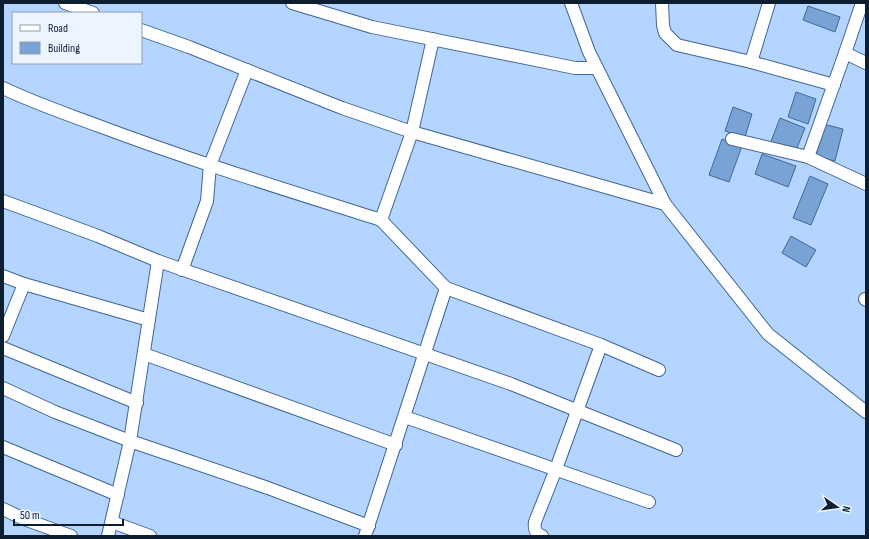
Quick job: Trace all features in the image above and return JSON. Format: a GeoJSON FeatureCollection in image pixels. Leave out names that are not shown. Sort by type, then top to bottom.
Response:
{"type":"FeatureCollection","features":[{"type":"Feature","properties":{"kind":"street"},"geometry":{"type":"LineString","coordinates":[[65,3],[90,12]]}},
{"type":"Feature","properties":{"kind":"street"},"geometry":{"type":"LineString","coordinates":[[292,3],[372,27],[575,68],[597,68]]}},
{"type":"Feature","properties":{"kind":"street"},"geometry":{"type":"LineString","coordinates":[[571,3],[589,52],[665,204],[768,334],[866,412]]}},
{"type":"Feature","properties":{"kind":"street"},"geometry":{"type":"LineString","coordinates":[[662,3],[665,33],[677,46],[751,62],[834,85]]}},
{"type":"Feature","properties":{"kind":"street"},"geometry":{"type":"LineString","coordinates":[[751,62],[769,3]]}},
{"type":"Feature","properties":{"kind":"street"},"geometry":{"type":"LineString","coordinates":[[808,157],[862,3]]}},
{"type":"Feature","properties":{"kind":"street"},"geometry":{"type":"LineString","coordinates":[[142,30],[342,108],[412,132],[665,204]]}},
{"type":"Feature","properties":{"kind":"street"},"geometry":{"type":"LineString","coordinates":[[381,220],[412,132],[433,39]]}},
{"type":"Feature","properties":{"kind":"street"},"geometry":{"type":"LineString","coordinates":[[845,53],[866,64]]}},
{"type":"Feature","properties":{"kind":"street"},"geometry":{"type":"LineString","coordinates":[[182,270],[207,201],[210,165],[247,70]]}},
{"type":"Feature","properties":{"kind":"street"},"geometry":{"type":"LineString","coordinates":[[3,88],[25,99],[139,141],[381,220],[446,288],[601,344],[660,370]]}},
{"type":"Feature","properties":{"kind":"street"},"geometry":{"type":"LineString","coordinates":[[732,139],[808,157],[866,184]]}},
{"type":"Feature","properties":{"kind":"street"},"geometry":{"type":"LineString","coordinates":[[3,201],[98,236],[182,270],[511,384],[676,450]]}},
{"type":"Feature","properties":{"kind":"street"},"geometry":{"type":"LineString","coordinates":[[108,536],[130,441],[137,403],[158,261]]}},
{"type":"Feature","properties":{"kind":"street"},"geometry":{"type":"LineString","coordinates":[[3,276],[24,284],[149,320]]}},
{"type":"Feature","properties":{"kind":"street"},"geometry":{"type":"LineString","coordinates":[[3,336],[24,284]]}},
{"type":"Feature","properties":{"kind":"street"},"geometry":{"type":"LineString","coordinates":[[3,388],[55,412],[130,441],[268,488],[367,531],[446,288]]}},
{"type":"Feature","properties":{"kind":"street"},"geometry":{"type":"LineString","coordinates":[[542,536],[536,533],[534,527],[535,522],[578,410],[601,344]]}},
{"type":"Feature","properties":{"kind":"street"},"geometry":{"type":"LineString","coordinates":[[3,348],[137,403]]}},
{"type":"Feature","properties":{"kind":"street"},"geometry":{"type":"LineString","coordinates":[[144,354],[396,445]]}},
{"type":"Feature","properties":{"kind":"street"},"geometry":{"type":"LineString","coordinates":[[405,417],[649,502]]}},
{"type":"Feature","properties":{"kind":"street"},"geometry":{"type":"LineString","coordinates":[[3,447],[118,495]]}},
{"type":"Feature","properties":{"kind":"street"},"geometry":{"type":"LineString","coordinates":[[3,509],[24,519],[71,536]]}},
{"type":"Feature","properties":{"kind":"street"},"geometry":{"type":"LineString","coordinates":[[112,522],[150,536]]}},
{"type":"Feature","properties":{"kind":"building"},"geometry":{"type":"Polygon","coordinates":[[[808,6],[840,17],[835,32],[803,20],[808,6]]]}},
{"type":"Feature","properties":{"kind":"building"},"geometry":{"type":"Polygon","coordinates":[[[796,92],[816,99],[808,124],[788,117],[796,92]]]}},
{"type":"Feature","properties":{"kind":"building"},"geometry":{"type":"Polygon","coordinates":[[[733,107],[752,114],[745,137],[725,131],[733,107]]]}},
{"type":"Feature","properties":{"kind":"building"},"geometry":{"type":"Polygon","coordinates":[[[780,118],[805,128],[795,153],[770,144],[780,118]]]}},
{"type":"Feature","properties":{"kind":"building"},"geometry":{"type":"Polygon","coordinates":[[[823,124],[843,129],[835,161],[816,156],[823,124]]]}},
{"type":"Feature","properties":{"kind":"building"},"geometry":{"type":"Polygon","coordinates":[[[722,139],[742,146],[729,182],[709,175],[722,139]]]}},
{"type":"Feature","properties":{"kind":"building"},"geometry":{"type":"Polygon","coordinates":[[[762,154],[796,166],[788,187],[755,174],[762,154]]]}},
{"type":"Feature","properties":{"kind":"building"},"geometry":{"type":"Polygon","coordinates":[[[810,176],[828,184],[811,225],[793,218],[810,176]]]}},
{"type":"Feature","properties":{"kind":"building"},"geometry":{"type":"Polygon","coordinates":[[[791,236],[816,250],[806,267],[782,253],[791,236]]]}}]}
